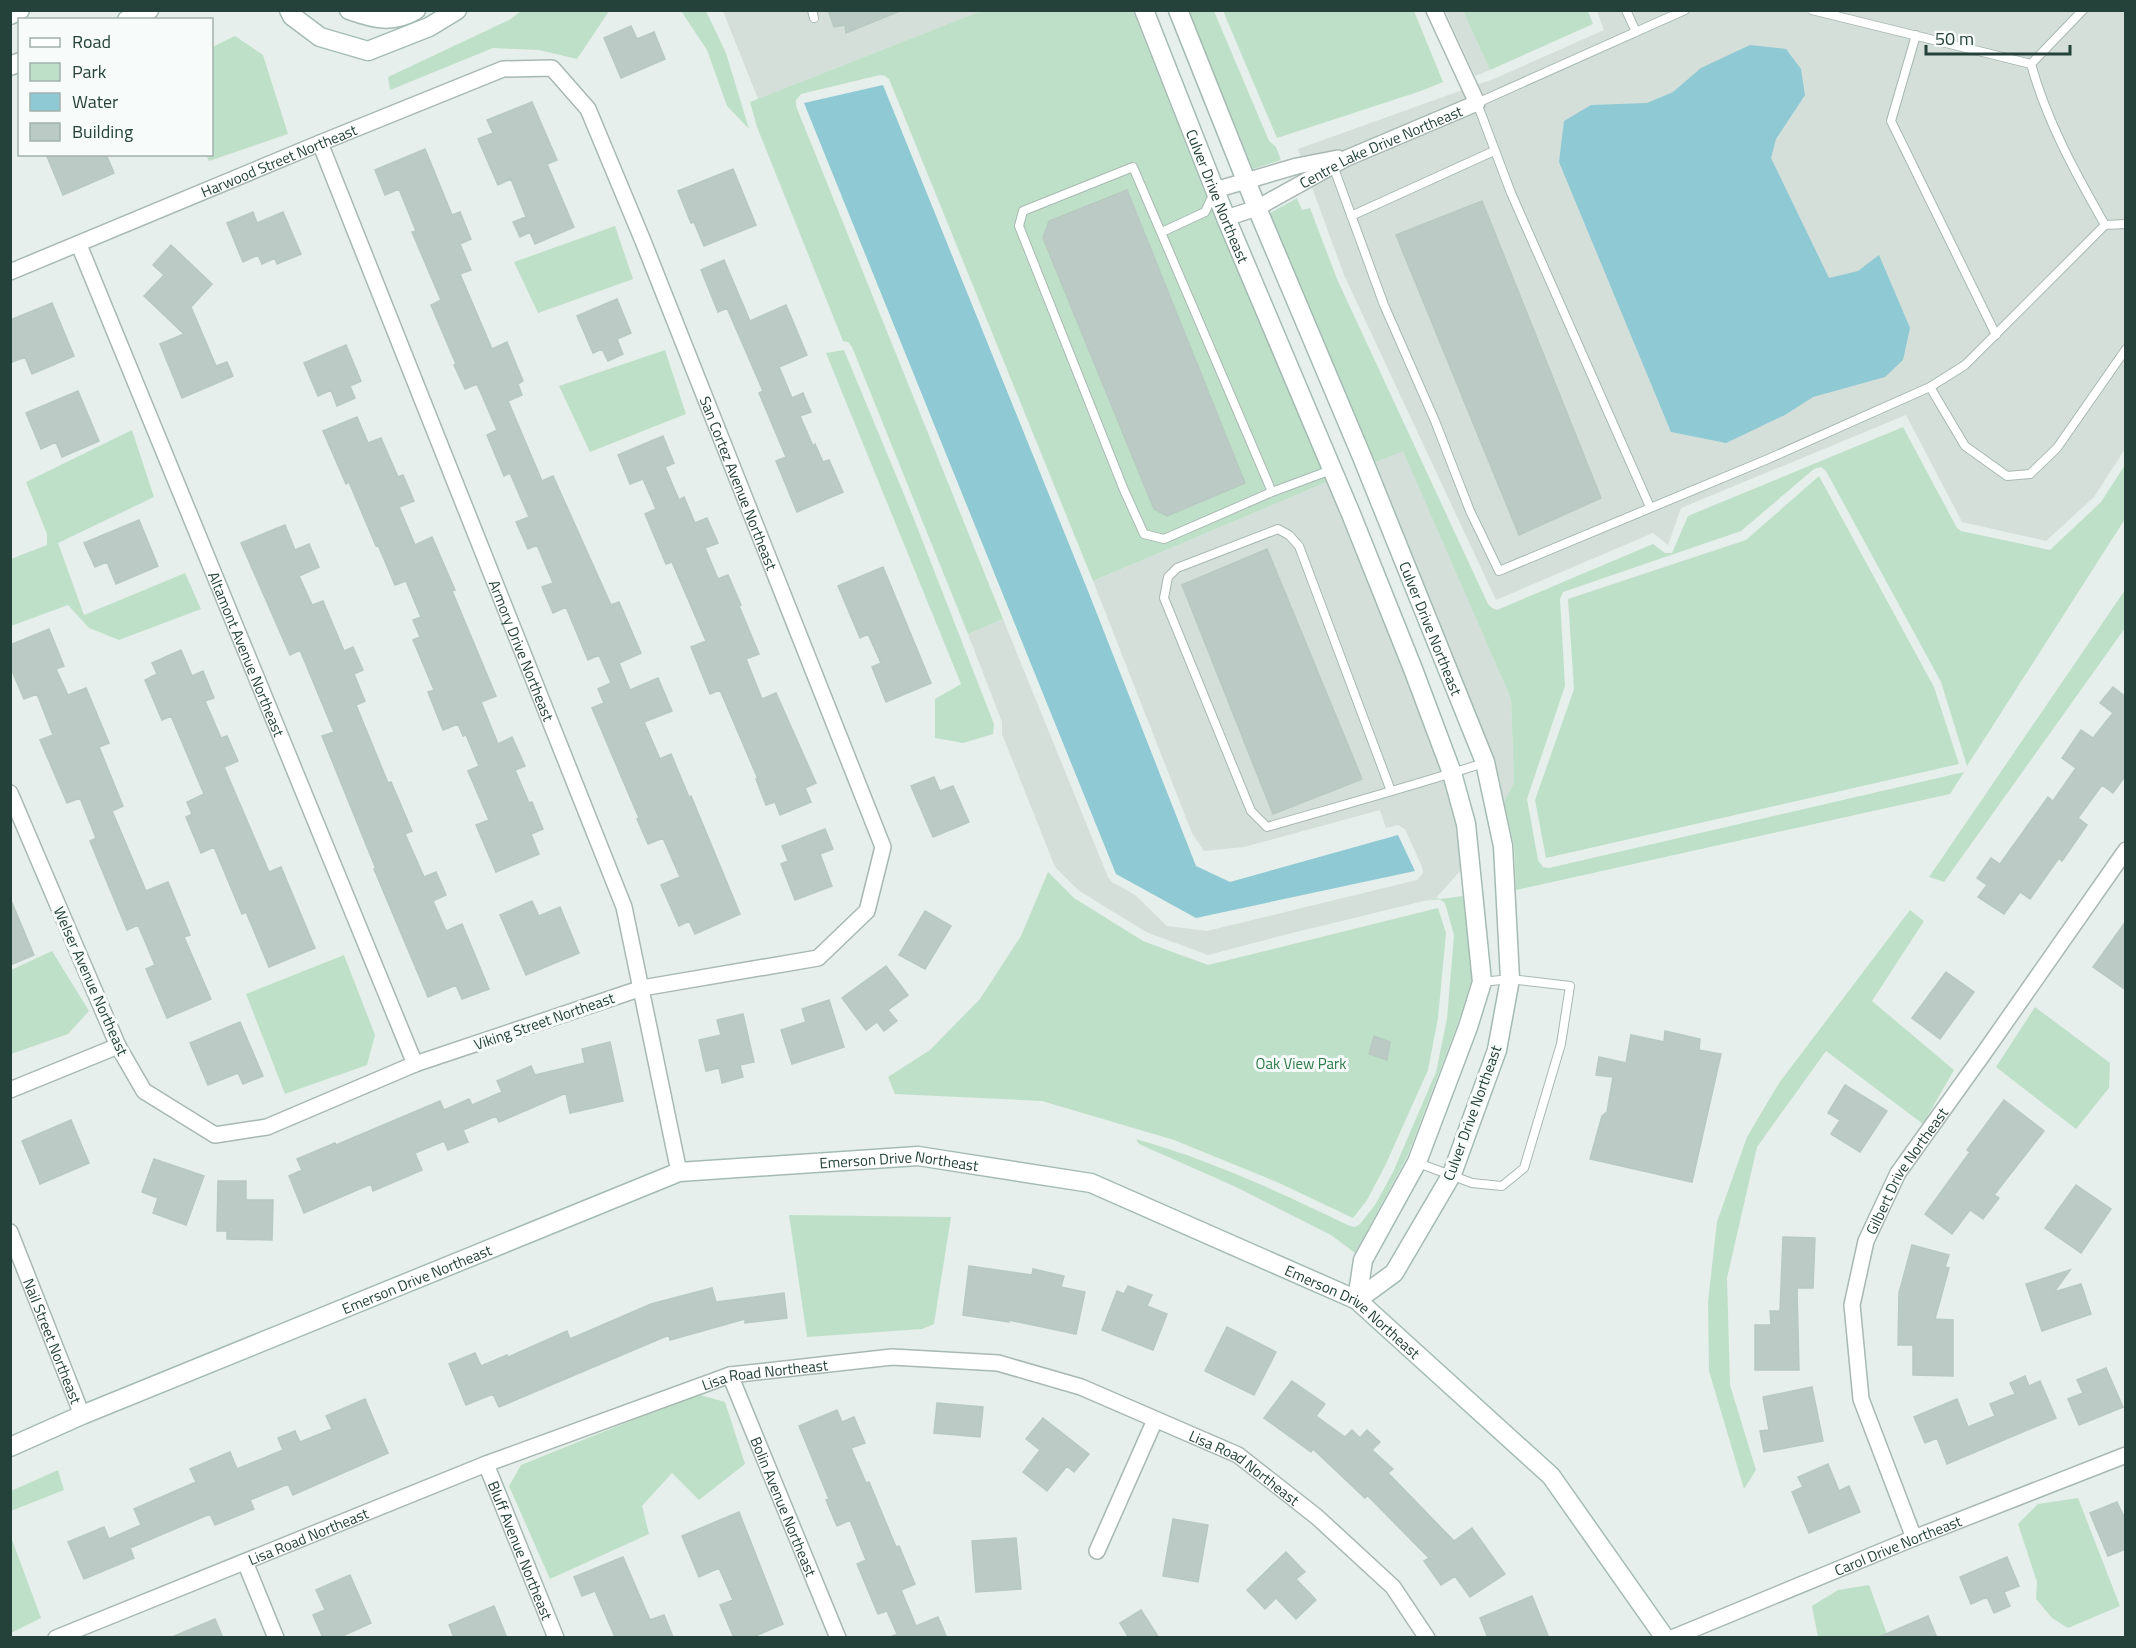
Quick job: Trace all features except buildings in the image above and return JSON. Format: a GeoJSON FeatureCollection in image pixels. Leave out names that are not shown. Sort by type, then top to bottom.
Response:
{"type":"FeatureCollection","features":[{"type":"Feature","properties":{"kind":"street"},"geometry":{"type":"LineString","coordinates":[[10,15],[20,10]]}},
{"type":"Feature","properties":{"kind":"street"},"geometry":{"type":"LineString","coordinates":[[131,18],[149,10]]}},
{"type":"Feature","properties":{"kind":"street"},"geometry":{"type":"LineString","coordinates":[[289,10],[292,16],[321,37],[368,51],[429,27],[457,10]]}},
{"type":"Feature","properties":{"kind":"street"},"geometry":{"type":"LineString","coordinates":[[350,10],[374,19],[402,18],[416,10]]}},
{"type":"Feature","properties":{"kind":"street","name":"Culver Drive Northeast"},"geometry":{"type":"LineString","coordinates":[[1144,10],[1226,218],[1413,669],[1452,773],[1466,824],[1482,982],[1417,1162],[1363,1260],[1357,1300]]}},
{"type":"Feature","properties":{"kind":"street","name":"Culver Drive Northeast"},"geometry":{"type":"LineString","coordinates":[[1178,10],[1485,762],[1503,846],[1510,979],[1497,1050],[1452,1174],[1394,1273],[1357,1300]]}},
{"type":"Feature","properties":{"kind":"street","name":"Centre Lake Drive Northeast"},"geometry":{"type":"LineString","coordinates":[[1226,218],[1257,208],[1332,162],[1347,158],[1476,103],[1434,10]]}},
{"type":"Feature","properties":{"kind":"street","name":"Harwood Street Northeast"},"geometry":{"type":"LineString","coordinates":[[10,272],[503,69],[552,68]]}},
{"type":"Feature","properties":{"kind":"street","name":"San Cortez Avenue Northeast"},"geometry":{"type":"LineString","coordinates":[[552,68],[588,109],[883,847],[867,911]]}},
{"type":"Feature","properties":{"kind":"street","name":"Armory Drive Northeast"},"geometry":{"type":"LineString","coordinates":[[320,143],[624,907],[678,1172]]}},
{"type":"Feature","properties":{"kind":"street"},"geometry":{"type":"LineString","coordinates":[[1215,190],[1298,166],[1332,162]]}},
{"type":"Feature","properties":{"kind":"street","name":"Altamont Avenue Northeast"},"geometry":{"type":"LineString","coordinates":[[79,245],[415,1064]]}},
{"type":"Feature","properties":{"kind":"street","name":"Welser Avenue Northeast"},"geometry":{"type":"LineString","coordinates":[[10,793],[118,1046],[144,1091],[214,1135]]}},
{"type":"Feature","properties":{"kind":"street","name":"Gilbert Drive Northeast"},"geometry":{"type":"LineString","coordinates":[[1914,1538],[1861,1399],[1852,1305],[1866,1241],[1898,1173],[2124,856]]}},
{"type":"Feature","properties":{"kind":"street","name":"Viking Street Northeast"},"geometry":{"type":"LineString","coordinates":[[214,1135],[267,1127],[415,1064],[642,988],[818,958],[867,911]]}},
{"type":"Feature","properties":{"kind":"street"},"geometry":{"type":"LineString","coordinates":[[10,1090],[118,1046]]}},
{"type":"Feature","properties":{"kind":"street","name":"Emerson Drive Northeast"},"geometry":{"type":"LineString","coordinates":[[10,1447],[82,1415],[678,1172],[918,1156],[1090,1183],[1357,1300],[1551,1476],[1665,1638]]}},
{"type":"Feature","properties":{"kind":"street","name":"Nail Street Northeast"},"geometry":{"type":"LineString","coordinates":[[10,1232],[82,1415]]}},
{"type":"Feature","properties":{"kind":"street","name":"Lisa Road Northeast"},"geometry":{"type":"LineString","coordinates":[[56,1638],[486,1464],[730,1375],[892,1357],[998,1362],[1081,1387],[1238,1455],[1317,1517],[1393,1587],[1427,1638]]}},
{"type":"Feature","properties":{"kind":"street","name":"Bolin Avenue Northeast"},"geometry":{"type":"LineString","coordinates":[[730,1375],[838,1638]]}},
{"type":"Feature","properties":{"kind":"street"},"geometry":{"type":"LineString","coordinates":[[1097,1551],[1155,1420]]}},
{"type":"Feature","properties":{"kind":"street","name":"Carol Drive Northeast"},"geometry":{"type":"LineString","coordinates":[[1672,1638],[1914,1538],[2126,1455]]}},
{"type":"Feature","properties":{"kind":"street","name":"Bluff Avenue Northeast"},"geometry":{"type":"LineString","coordinates":[[486,1464],[556,1638]]}},
{"type":"Feature","properties":{"kind":"street"},"geometry":{"type":"LineString","coordinates":[[245,1562],[276,1638]]}},
{"type":"Feature","properties":{"kind":"lane"},"geometry":{"type":"LineString","coordinates":[[1626,10],[1636,32]]}},
{"type":"Feature","properties":{"kind":"lane"},"geometry":{"type":"LineString","coordinates":[[1650,507],[1511,193],[1476,103],[1685,10]]}},
{"type":"Feature","properties":{"kind":"lane"},"geometry":{"type":"LineString","coordinates":[[1812,10],[2031,64]]}},
{"type":"Feature","properties":{"kind":"lane"},"geometry":{"type":"LineString","coordinates":[[2031,64],[2083,10]]}},
{"type":"Feature","properties":{"kind":"lane"},"geometry":{"type":"LineString","coordinates":[[1916,35],[1891,121],[1996,335]]}},
{"type":"Feature","properties":{"kind":"lane"},"geometry":{"type":"LineString","coordinates":[[2031,64],[2039,94],[2073,170],[2105,225]]}},
{"type":"Feature","properties":{"kind":"lane"},"geometry":{"type":"LineString","coordinates":[[1351,216],[1494,151]]}},
{"type":"Feature","properties":{"kind":"lane"},"geometry":{"type":"LineString","coordinates":[[1332,162],[1384,305],[1435,421],[1470,511],[1499,571],[1768,459],[1930,387],[1965,365],[2105,225],[2126,224]]}},
{"type":"Feature","properties":{"kind":"lane"},"geometry":{"type":"LineString","coordinates":[[1272,492],[1133,167],[1023,211],[1019,226],[1124,490],[1144,534],[1164,539],[1272,492],[1332,470]]}},
{"type":"Feature","properties":{"kind":"lane"},"geometry":{"type":"LineString","coordinates":[[1162,232],[1205,212],[1215,190]]}},
{"type":"Feature","properties":{"kind":"lane"},"geometry":{"type":"LineString","coordinates":[[1205,212],[1226,218]]}},
{"type":"Feature","properties":{"kind":"lane"},"geometry":{"type":"LineString","coordinates":[[1930,387],[1965,446],[2007,476],[2030,474],[2057,448],[2126,349]]}},
{"type":"Feature","properties":{"kind":"lane"},"geometry":{"type":"LineString","coordinates":[[1391,791],[1299,546],[1289,535],[1278,529],[1177,568],[1168,577],[1164,598],[1251,811],[1267,827],[1391,791],[1452,773],[1485,762]]}},
{"type":"Feature","properties":{"kind":"lane"},"geometry":{"type":"LineString","coordinates":[[1417,1162],[1472,1183],[1503,1186],[1524,1168],[1562,1044],[1570,986],[1510,979],[1482,982]]}},
{"type":"Feature","properties":{"kind":"shaded area"},"geometry":{"type":"Polygon","coordinates":[[[723,11],[981,11],[758,99],[723,11]]]}},
{"type":"Feature","properties":{"kind":"shaded area"},"geometry":{"type":"Polygon","coordinates":[[[1445,11],[1463,11],[1490,70],[1475,76],[1445,11]]]}},
{"type":"Feature","properties":{"kind":"shaded area"},"geometry":{"type":"Polygon","coordinates":[[[1597,11],[2125,11],[2125,449],[2094,497],[2046,541],[1962,522],[1906,415],[1681,508],[1668,545],[1653,533],[1496,600],[1344,275],[1298,149],[1496,78],[1604,30],[1597,11]]]}},
{"type":"Feature","properties":{"kind":"shaded area"},"geometry":{"type":"Polygon","coordinates":[[[1403,450],[1511,699],[1514,783],[1504,802],[1495,760],[1374,463],[1403,450]]]}},
{"type":"Feature","properties":{"kind":"shaded area"},"geometry":{"type":"Polygon","coordinates":[[[1327,482],[1443,776],[1456,825],[1461,870],[1436,898],[1208,955],[1146,932],[1078,890],[1055,867],[1002,734],[1002,722],[968,634],[1003,619],[1108,877],[1112,882],[1135,895],[1167,926],[1207,931],[1417,880],[1423,873],[1422,867],[1405,829],[1398,825],[1386,828],[1380,810],[1244,847],[1204,851],[1192,833],[1093,581],[1327,482]]]}},
{"type":"Feature","properties":{"kind":"green space"},"geometry":{"type":"Polygon","coordinates":[[[521,11],[609,11],[577,59],[539,50],[493,48],[390,90],[388,77],[509,20],[521,11]]]}},
{"type":"Feature","properties":{"kind":"green space"},"geometry":{"type":"Polygon","coordinates":[[[681,11],[706,11],[726,53],[749,129],[727,106],[707,50],[681,11]]]}},
{"type":"Feature","properties":{"kind":"green space"},"geometry":{"type":"Polygon","coordinates":[[[981,11],[1133,11],[1209,203],[1327,482],[1093,581],[889,79],[880,75],[801,94],[796,100],[796,106],[1003,619],[968,634],[852,347],[848,342],[843,341],[757,127],[750,102],[981,11]]]}},
{"type":"Feature","properties":{"kind":"green space"},"geometry":{"type":"Polygon","coordinates":[[[1189,11],[1214,11],[1269,141],[1276,147],[1281,160],[1253,169],[1189,11]]]}},
{"type":"Feature","properties":{"kind":"green space"},"geometry":{"type":"Polygon","coordinates":[[[1223,11],[1414,11],[1443,82],[1277,138],[1223,11]]]}},
{"type":"Feature","properties":{"kind":"green space"},"geometry":{"type":"Polygon","coordinates":[[[1463,11],[1588,11],[1593,24],[1490,70],[1463,11]]]}},
{"type":"Feature","properties":{"kind":"green space"},"geometry":{"type":"Polygon","coordinates":[[[235,36],[263,55],[288,134],[209,161],[206,156],[213,156],[213,47],[235,36]]]}},
{"type":"Feature","properties":{"kind":"green space"},"geometry":{"type":"Polygon","coordinates":[[[1297,198],[1302,210],[1310,208],[1337,279],[1488,604],[1497,610],[1653,544],[1665,553],[1672,553],[1688,516],[1903,427],[1957,528],[1961,531],[2050,550],[2101,502],[2125,465],[2125,519],[1967,766],[1941,682],[1826,471],[1821,467],[1814,469],[1741,531],[1563,592],[1560,599],[1565,686],[1527,799],[1538,860],[1543,867],[1549,868],[1964,772],[1950,794],[1516,890],[1514,846],[1504,802],[1514,783],[1511,699],[1403,451],[1374,463],[1270,213],[1297,198]]]}},
{"type":"Feature","properties":{"kind":"green space"},"geometry":{"type":"Polygon","coordinates":[[[615,226],[633,279],[538,313],[514,262],[615,226]]]}},
{"type":"Feature","properties":{"kind":"green space"},"geometry":{"type":"Polygon","coordinates":[[[665,350],[686,414],[590,452],[559,386],[665,350]]]}},
{"type":"Feature","properties":{"kind":"green space"},"geometry":{"type":"Polygon","coordinates":[[[844,350],[910,509],[994,724],[993,734],[963,743],[935,738],[935,699],[961,684],[826,353],[844,350]]]}},
{"type":"Feature","properties":{"kind":"green space"},"geometry":{"type":"Polygon","coordinates":[[[132,430],[154,497],[58,543],[84,615],[185,573],[201,609],[119,640],[89,628],[68,605],[11,626],[11,559],[47,545],[47,534],[26,482],[132,430]]]}},
{"type":"Feature","properties":{"kind":"green space"},"geometry":{"type":"Polygon","coordinates":[[[1819,476],[1934,687],[1959,764],[1546,858],[1535,800],[1574,689],[1568,599],[1746,540],[1819,476]]]}},
{"type":"Feature","properties":{"kind":"green space"},"geometry":{"type":"Polygon","coordinates":[[[2125,590],[2125,628],[1944,882],[1929,877],[2125,590]]]}},
{"type":"Feature","properties":{"kind":"green space","name":"Oak View Park"},"geometry":{"type":"Polygon","coordinates":[[[1048,872],[1074,898],[1143,941],[1208,965],[1438,908],[1446,933],[1438,1018],[1428,1070],[1385,1166],[1367,1200],[1353,1218],[1277,1182],[1174,1140],[1042,1101],[895,1094],[888,1077],[930,1050],[980,999],[1021,936],[1048,872]]]}},
{"type":"Feature","properties":{"kind":"green space"},"geometry":{"type":"Polygon","coordinates":[[[1463,896],[1472,980],[1407,1157],[1355,1253],[1331,1235],[1236,1187],[1139,1144],[1136,1139],[1218,1167],[1350,1226],[1355,1227],[1360,1224],[1375,1205],[1393,1172],[1436,1072],[1447,1019],[1454,935],[1445,903],[1440,899],[1463,896]]]}},
{"type":"Feature","properties":{"kind":"green space"},"geometry":{"type":"Polygon","coordinates":[[[1910,910],[1924,921],[1872,1001],[1954,1070],[1923,1124],[1826,1051],[1757,1147],[1727,1278],[1730,1385],[1756,1470],[1744,1489],[1709,1371],[1708,1302],[1717,1222],[1747,1137],[1779,1083],[1910,910]]]}},
{"type":"Feature","properties":{"kind":"green space"},"geometry":{"type":"Polygon","coordinates":[[[52,951],[89,1011],[68,1034],[11,1054],[11,970],[52,951]]]}},
{"type":"Feature","properties":{"kind":"green space"},"geometry":{"type":"Polygon","coordinates":[[[344,955],[375,1035],[367,1065],[285,1094],[246,994],[344,955]]]}},
{"type":"Feature","properties":{"kind":"green space"},"geometry":{"type":"Polygon","coordinates":[[[2035,1007],[2110,1063],[2109,1088],[2076,1129],[1996,1067],[2035,1007]]]}},
{"type":"Feature","properties":{"kind":"green space"},"geometry":{"type":"Polygon","coordinates":[[[789,1215],[951,1217],[934,1324],[922,1329],[807,1337],[789,1215]]]}},
{"type":"Feature","properties":{"kind":"green space"},"geometry":{"type":"Polygon","coordinates":[[[697,1394],[725,1402],[745,1464],[699,1500],[672,1473],[642,1506],[649,1534],[550,1579],[509,1486],[521,1465],[697,1394]]]}},
{"type":"Feature","properties":{"kind":"green space"},"geometry":{"type":"Polygon","coordinates":[[[58,1470],[64,1490],[11,1511],[11,1491],[58,1470]]]}},
{"type":"Feature","properties":{"kind":"green space"},"geometry":{"type":"Polygon","coordinates":[[[2078,1498],[2120,1606],[2068,1628],[2052,1618],[2036,1599],[2037,1582],[2018,1524],[2038,1504],[2078,1498]]]}},
{"type":"Feature","properties":{"kind":"green space"},"geometry":{"type":"Polygon","coordinates":[[[11,1537],[41,1618],[10,1633],[11,1537]]]}},
{"type":"Feature","properties":{"kind":"green space"},"geometry":{"type":"Polygon","coordinates":[[[1869,1585],[1888,1637],[1818,1637],[1812,1606],[1838,1590],[1869,1585]]]}},
{"type":"Feature","properties":{"kind":"water"},"geometry":{"type":"Polygon","coordinates":[[[1750,45],[1786,49],[1801,69],[1805,95],[1776,139],[1771,158],[1829,278],[1858,271],[1879,255],[1910,328],[1903,360],[1885,377],[1813,397],[1785,415],[1726,443],[1671,432],[1559,162],[1564,121],[1591,105],[1647,103],[1673,92],[1701,68],[1750,45]]]}},
{"type":"Feature","properties":{"kind":"water"},"geometry":{"type":"Polygon","coordinates":[[[883,85],[1088,591],[1196,866],[1230,882],[1398,835],[1415,871],[1196,918],[1116,874],[804,103],[883,85]]]}}]}
